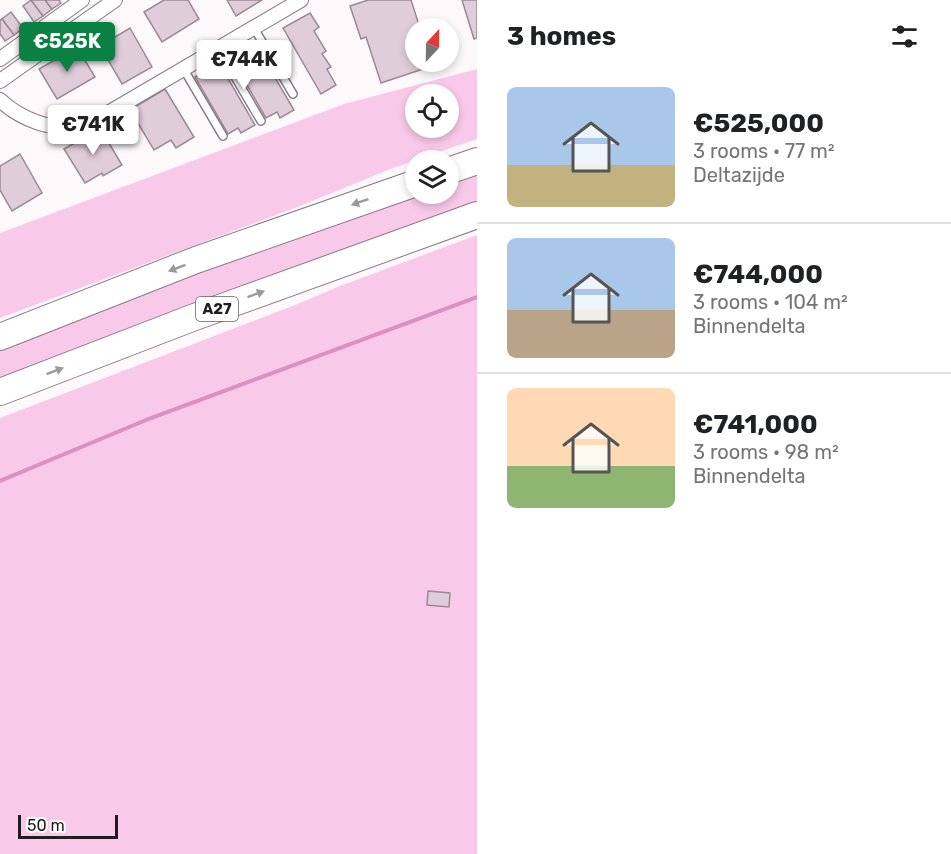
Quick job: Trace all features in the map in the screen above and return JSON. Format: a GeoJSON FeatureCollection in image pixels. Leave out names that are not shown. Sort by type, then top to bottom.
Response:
{"type":"FeatureCollection","features":[{"type":"Feature","properties":{"kind":"highway"},"geometry":{"type":"LineString","coordinates":[[459,167],[477,161]]}},
{"type":"Feature","properties":{"kind":"highway"},"geometry":{"type":"LineString","coordinates":[[0,337],[196,260],[405,187]]}},
{"type":"Feature","properties":{"kind":"highway","name":"A27"},"geometry":{"type":"LineString","coordinates":[[0,392],[192,318],[477,214]]}},
{"type":"Feature","properties":{"kind":"street"},"geometry":{"type":"LineString","coordinates":[[0,81],[116,0]]}},
{"type":"Feature","properties":{"kind":"street"},"geometry":{"type":"LineString","coordinates":[[0,100],[20,116],[49,125],[78,126],[103,116],[301,0]]}},
{"type":"Feature","properties":{"kind":"street"},"geometry":{"type":"LineString","coordinates":[[0,59],[76,2]]}},
{"type":"Feature","properties":{"kind":"lane"},"geometry":{"type":"LineString","coordinates":[[254,28],[293,93]]}},
{"type":"Feature","properties":{"kind":"lane"},"geometry":{"type":"LineString","coordinates":[[218,48],[261,121]]}},
{"type":"Feature","properties":{"kind":"lane"},"geometry":{"type":"LineString","coordinates":[[183,68],[223,136]]}},
{"type":"Feature","properties":{"kind":"shaded area"},"geometry":{"type":"Polygon","coordinates":[[[477,69],[477,139],[445,150],[405,150],[405,164],[295,208],[0,318],[0,233],[344,104],[405,88],[405,138],[459,138],[459,84],[420,84],[477,69]]]}},
{"type":"Feature","properties":{"kind":"shaded area"},"geometry":{"type":"Polygon","coordinates":[[[477,173],[477,202],[217,295],[0,378],[0,348],[155,287],[405,198],[405,204],[459,204],[459,179],[477,173]]]}},
{"type":"Feature","properties":{"kind":"shaded area"},"geometry":{"type":"Polygon","coordinates":[[[477,235],[477,854],[0,854],[0,418],[477,235]]]}},
{"type":"Feature","properties":{"kind":"building"},"geometry":{"type":"Polygon","coordinates":[[[31,0],[43,16],[34,22],[23,6],[31,0]]]}},
{"type":"Feature","properties":{"kind":"building"},"geometry":{"type":"Polygon","coordinates":[[[31,0],[45,0],[52,9],[43,16],[31,0]]]}},
{"type":"Feature","properties":{"kind":"building"},"geometry":{"type":"Polygon","coordinates":[[[45,0],[59,0],[61,3],[52,9],[45,0]]]}},
{"type":"Feature","properties":{"kind":"building"},"geometry":{"type":"Polygon","coordinates":[[[164,0],[188,0],[199,19],[162,42],[144,12],[164,0]]]}},
{"type":"Feature","properties":{"kind":"building"},"geometry":{"type":"Polygon","coordinates":[[[227,0],[262,0],[236,16],[227,0]]]}},
{"type":"Feature","properties":{"kind":"building"},"geometry":{"type":"Polygon","coordinates":[[[368,0],[411,0],[417,18],[405,18],[405,72],[414,72],[381,83],[366,37],[361,39],[350,6],[368,0]]]}},
{"type":"Feature","properties":{"kind":"building"},"geometry":{"type":"Polygon","coordinates":[[[462,0],[477,0],[477,38],[474,39],[462,0]]]}},
{"type":"Feature","properties":{"kind":"building"},"geometry":{"type":"Polygon","coordinates":[[[11,12],[23,28],[14,35],[2,19],[11,12]]]}},
{"type":"Feature","properties":{"kind":"building"},"geometry":{"type":"Polygon","coordinates":[[[310,13],[319,27],[314,31],[326,51],[322,54],[331,67],[327,69],[336,85],[321,94],[283,28],[310,13]]]}},
{"type":"Feature","properties":{"kind":"building"},"geometry":{"type":"Polygon","coordinates":[[[2,19],[14,35],[5,41],[0,34],[0,20],[2,19]]]}},
{"type":"Feature","properties":{"kind":"building"},"geometry":{"type":"Polygon","coordinates":[[[130,28],[152,67],[122,84],[100,46],[130,28]]]}},
{"type":"Feature","properties":{"kind":"building"},"geometry":{"type":"Polygon","coordinates":[[[254,42],[294,110],[280,118],[277,112],[266,118],[233,61],[244,55],[241,51],[219,63],[255,125],[241,133],[238,128],[228,134],[195,77],[254,42]]]}},
{"type":"Feature","properties":{"kind":"building"},"geometry":{"type":"Polygon","coordinates":[[[77,47],[95,77],[57,99],[39,69],[77,47]]]}},
{"type":"Feature","properties":{"kind":"building"},"geometry":{"type":"Polygon","coordinates":[[[165,89],[194,137],[176,148],[171,140],[154,150],[130,110],[165,89]]]}},
{"type":"Feature","properties":{"kind":"building"},"geometry":{"type":"Polygon","coordinates":[[[100,128],[122,165],[85,183],[64,149],[100,128]]]}},
{"type":"Feature","properties":{"kind":"building"},"geometry":{"type":"Polygon","coordinates":[[[20,154],[42,193],[12,211],[0,190],[0,166],[20,154]]]}},
{"type":"Feature","properties":{"kind":"building"},"geometry":{"type":"Polygon","coordinates":[[[428,591],[450,593],[449,607],[427,605],[428,591]]]}},
{"type":"Feature","properties":{"kind":"waterway"},"geometry":{"type":"LineString","coordinates":[[0,481],[151,418],[477,297]]}}]}
